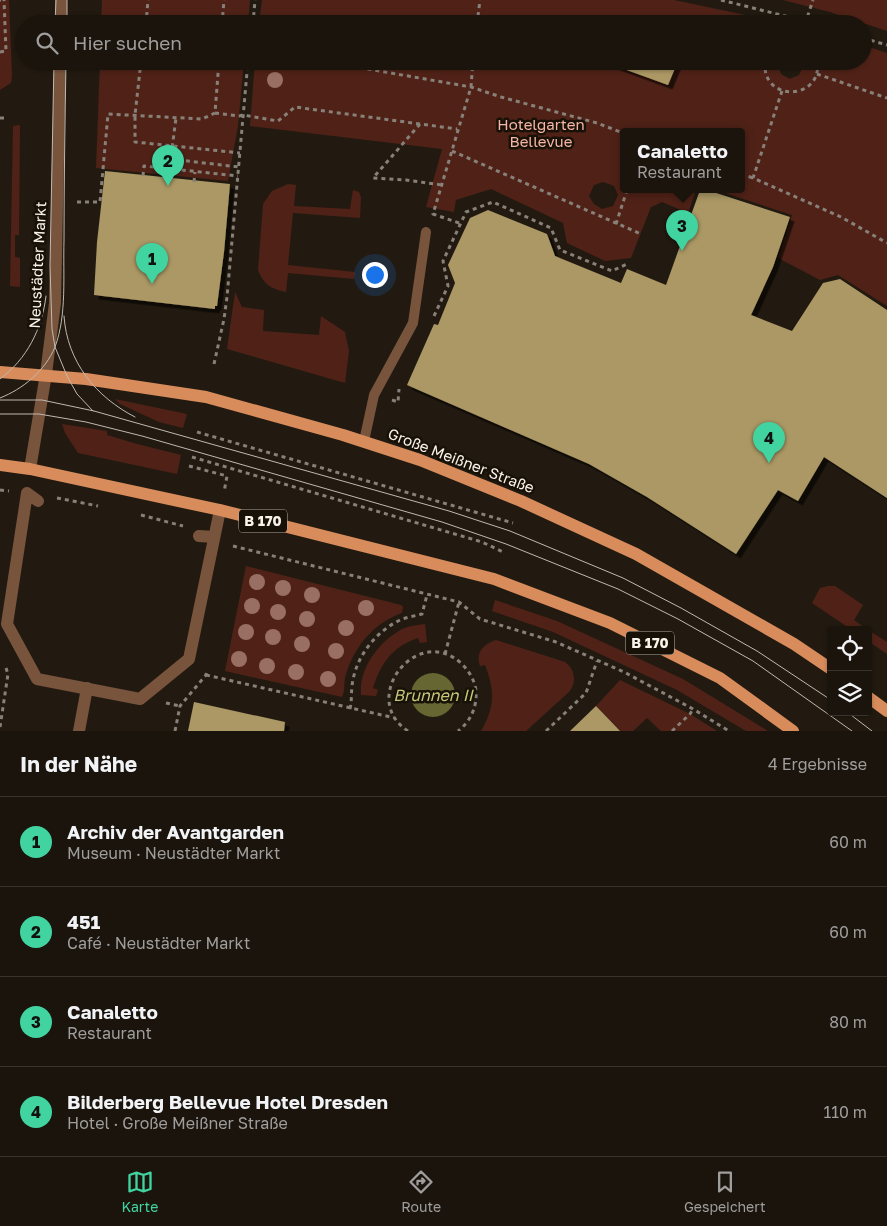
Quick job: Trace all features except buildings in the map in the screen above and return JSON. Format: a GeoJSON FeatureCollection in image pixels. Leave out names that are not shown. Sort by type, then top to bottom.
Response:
{"type":"FeatureCollection","features":[{"type":"Feature","properties":{"kind":"main road","name":"Große Meißner Straße"},"geometry":{"type":"LineString","coordinates":[[0,372],[46,374],[86,379],[206,398],[364,441],[420,460],[521,501],[636,554],[794,644],[827,666]]}},
{"type":"Feature","properties":{"kind":"main road","name":"B 170"},"geometry":{"type":"LineString","coordinates":[[0,466],[30,469],[220,510],[494,579],[610,622],[720,678],[793,731]]}},
{"type":"Feature","properties":{"kind":"main road"},"geometry":{"type":"LineString","coordinates":[[872,700],[887,711]]}},
{"type":"Feature","properties":{"kind":"street"},"geometry":{"type":"LineString","coordinates":[[61,0],[61,15]]}},
{"type":"Feature","properties":{"kind":"street","name":"Neustädter Markt"},"geometry":{"type":"LineString","coordinates":[[30,469],[46,374],[56,285],[60,70]]}},
{"type":"Feature","properties":{"kind":"street"},"geometry":{"type":"LineString","coordinates":[[43,499],[27,493],[7,624],[37,679],[140,698],[189,659],[220,510]]}},
{"type":"Feature","properties":{"kind":"street"},"geometry":{"type":"LineString","coordinates":[[199,536],[214,537]]}},
{"type":"Feature","properties":{"kind":"street"},"geometry":{"type":"LineString","coordinates":[[79,731],[87,688]]}},
{"type":"Feature","properties":{"kind":"lane"},"geometry":{"type":"LineString","coordinates":[[364,441],[374,395],[413,323],[426,232]]}},
{"type":"Feature","properties":{"kind":"path"},"geometry":{"type":"LineString","coordinates":[[0,52],[6,51],[1,0]]}},
{"type":"Feature","properties":{"kind":"path"},"geometry":{"type":"LineString","coordinates":[[147,15],[148,0]]}},
{"type":"Feature","properties":{"kind":"path"},"geometry":{"type":"LineString","coordinates":[[223,15],[224,0]]}},
{"type":"Feature","properties":{"kind":"path"},"geometry":{"type":"LineString","coordinates":[[253,15],[255,0]]}},
{"type":"Feature","properties":{"kind":"path"},"geometry":{"type":"LineString","coordinates":[[478,15],[480,0]]}},
{"type":"Feature","properties":{"kind":"path"},"geometry":{"type":"LineString","coordinates":[[722,0],[779,15]]}},
{"type":"Feature","properties":{"kind":"path"},"geometry":{"type":"LineString","coordinates":[[808,15],[813,0]]}},
{"type":"Feature","properties":{"kind":"path"},"geometry":{"type":"LineString","coordinates":[[872,41],[887,45]]}},
{"type":"Feature","properties":{"kind":"path"},"geometry":{"type":"LineString","coordinates":[[140,70],[135,116],[135,142],[240,153]]}},
{"type":"Feature","properties":{"kind":"path"},"geometry":{"type":"LineString","coordinates":[[215,113],[218,70]]}},
{"type":"Feature","properties":{"kind":"path"},"geometry":{"type":"LineString","coordinates":[[214,364],[224,319],[247,70]]}},
{"type":"Feature","properties":{"kind":"path"},"geometry":{"type":"LineString","coordinates":[[374,70],[471,86],[501,97],[597,123],[620,132]]}},
{"type":"Feature","properties":{"kind":"path"},"geometry":{"type":"LineString","coordinates":[[459,223],[433,214],[471,86],[472,70]]}},
{"type":"Feature","properties":{"kind":"path"},"geometry":{"type":"LineString","coordinates":[[765,70],[768,80],[774,87],[790,93],[806,88],[816,74],[816,70]]}},
{"type":"Feature","properties":{"kind":"path"},"geometry":{"type":"LineString","coordinates":[[816,74],[887,98]]}},
{"type":"Feature","properties":{"kind":"path"},"geometry":{"type":"LineString","coordinates":[[753,178],[782,91]]}},
{"type":"Feature","properties":{"kind":"path"},"geometry":{"type":"LineString","coordinates":[[72,202],[100,202],[108,114],[202,119],[215,113],[243,115],[278,121],[295,107],[457,129]]}},
{"type":"Feature","properties":{"kind":"path"},"geometry":{"type":"LineString","coordinates":[[0,118],[8,118]]}},
{"type":"Feature","properties":{"kind":"path"},"geometry":{"type":"LineString","coordinates":[[168,179],[176,118]]}},
{"type":"Feature","properties":{"kind":"path"},"geometry":{"type":"LineString","coordinates":[[420,124],[373,178],[442,185]]}},
{"type":"Feature","properties":{"kind":"path"},"geometry":{"type":"LineString","coordinates":[[452,151],[641,234]]}},
{"type":"Feature","properties":{"kind":"path"},"geometry":{"type":"LineString","coordinates":[[170,159],[239,167]]}},
{"type":"Feature","properties":{"kind":"path"},"geometry":{"type":"LineString","coordinates":[[143,176],[144,166],[238,176]]}},
{"type":"Feature","properties":{"kind":"path"},"geometry":{"type":"LineString","coordinates":[[194,172],[194,182]]}},
{"type":"Feature","properties":{"kind":"path"},"geometry":{"type":"LineString","coordinates":[[745,175],[841,217],[887,242]]}},
{"type":"Feature","properties":{"kind":"path"},"geometry":{"type":"LineString","coordinates":[[616,224],[626,193]]}},
{"type":"Feature","properties":{"kind":"path"},"geometry":{"type":"LineString","coordinates":[[431,322],[448,286],[443,262],[459,223],[466,212],[493,202],[551,228],[560,250],[612,271],[629,263]]}},
{"type":"Feature","properties":{"kind":"path"},"geometry":{"type":"LineString","coordinates":[[374,395],[398,402],[399,389],[403,382]]}},
{"type":"Feature","properties":{"kind":"path"},"geometry":{"type":"LineString","coordinates":[[197,432],[513,523]]}},
{"type":"Feature","properties":{"kind":"path"},"geometry":{"type":"LineString","coordinates":[[192,456],[482,542],[503,552]]}},
{"type":"Feature","properties":{"kind":"path"},"geometry":{"type":"LineString","coordinates":[[189,466],[227,476],[220,510]]}},
{"type":"Feature","properties":{"kind":"path"},"geometry":{"type":"LineString","coordinates":[[43,499],[102,507]]}},
{"type":"Feature","properties":{"kind":"path"},"geometry":{"type":"LineString","coordinates":[[138,514],[201,530],[214,537]]}},
{"type":"Feature","properties":{"kind":"path"},"geometry":{"type":"LineString","coordinates":[[234,546],[459,602],[480,619],[556,642],[598,660],[659,690],[729,731]]}},
{"type":"Feature","properties":{"kind":"path"},"geometry":{"type":"LineString","coordinates":[[350,709],[357,664],[374,638],[400,620],[422,614],[427,595]]}},
{"type":"Feature","properties":{"kind":"path"},"geometry":{"type":"LineString","coordinates":[[445,654],[459,602]]}},
{"type":"Feature","properties":{"kind":"path"},"geometry":{"type":"LineString","coordinates":[[408,731],[395,718],[390,704],[389,690],[396,672],[407,660],[431,652],[445,654],[456,659],[469,671],[476,687],[475,708],[468,722],[458,731]]}},
{"type":"Feature","properties":{"kind":"path"},"geometry":{"type":"LineString","coordinates":[[546,731],[586,693],[598,660]]}},
{"type":"Feature","properties":{"kind":"path"},"geometry":{"type":"LineString","coordinates":[[0,727],[8,674]]}},
{"type":"Feature","properties":{"kind":"path"},"geometry":{"type":"LineString","coordinates":[[206,676],[395,718]]}},
{"type":"Feature","properties":{"kind":"path"},"geometry":{"type":"LineString","coordinates":[[174,731],[180,706]]}},
{"type":"Feature","properties":{"kind":"path"},"geometry":{"type":"LineString","coordinates":[[672,731],[694,709]]}},
{"type":"Feature","properties":{"kind":"green space"},"geometry":{"type":"Polygon","coordinates":[[[0,0],[9,0],[12,76],[11,83],[0,90],[0,0]]]}},
{"type":"Feature","properties":{"kind":"green space"},"geometry":{"type":"Polygon","coordinates":[[[102,0],[250,0],[249,15],[101,15],[102,0]]]}},
{"type":"Feature","properties":{"kind":"green space"},"geometry":{"type":"Polygon","coordinates":[[[262,0],[674,0],[745,15],[260,15],[262,0]]]}},
{"type":"Feature","properties":{"kind":"green space"},"geometry":{"type":"Polygon","coordinates":[[[783,0],[887,0],[887,31],[872,26],[872,15],[839,15],[783,0]]]}},
{"type":"Feature","properties":{"kind":"green space","name":"Hotelgarten Bellevue"},"geometry":{"type":"Polygon","coordinates":[[[872,48],[887,53],[887,306],[838,275],[820,280],[778,258],[792,215],[725,193],[745,193],[745,128],[620,128],[620,193],[695,193],[688,213],[662,202],[651,207],[631,258],[605,261],[567,243],[563,223],[491,189],[456,200],[454,212],[426,207],[442,149],[250,126],[254,70],[780,70],[781,74],[790,79],[799,75],[802,70],[872,70],[872,48]],[[603,182],[594,185],[589,196],[594,204],[602,209],[613,206],[618,195],[614,186],[603,182]]]}},
{"type":"Feature","properties":{"kind":"green space"},"geometry":{"type":"Polygon","coordinates":[[[100,70],[243,70],[238,126],[228,181],[96,168],[100,70]]]}},
{"type":"Feature","properties":{"kind":"green space"},"geometry":{"type":"Polygon","coordinates":[[[20,125],[19,235],[15,235],[15,257],[20,258],[20,287],[10,286],[13,126],[20,125]]]}},
{"type":"Feature","properties":{"kind":"green space"},"geometry":{"type":"Polygon","coordinates":[[[288,184],[296,185],[294,206],[350,209],[353,190],[359,192],[361,197],[360,218],[293,213],[288,265],[355,272],[354,279],[288,273],[286,292],[272,287],[262,279],[258,270],[263,204],[272,191],[288,184]]]}},
{"type":"Feature","properties":{"kind":"green space"},"geometry":{"type":"Polygon","coordinates":[[[235,292],[242,307],[264,310],[263,331],[319,335],[321,316],[345,332],[349,351],[345,383],[227,349],[235,292]]]}},
{"type":"Feature","properties":{"kind":"green space"},"geometry":{"type":"Polygon","coordinates":[[[115,399],[187,414],[183,428],[159,422],[120,404],[115,399]]]}},
{"type":"Feature","properties":{"kind":"green space"},"geometry":{"type":"Polygon","coordinates":[[[62,424],[107,431],[107,435],[181,455],[177,474],[78,453],[65,433],[62,424]]]}},
{"type":"Feature","properties":{"kind":"green space"},"geometry":{"type":"Polygon","coordinates":[[[246,566],[401,605],[403,607],[402,613],[392,617],[373,630],[359,647],[345,678],[342,697],[225,671],[246,566]]]}},
{"type":"Feature","properties":{"kind":"green space"},"geometry":{"type":"Polygon","coordinates":[[[835,586],[863,605],[854,620],[862,626],[846,626],[812,603],[820,588],[835,586]]]}},
{"type":"Feature","properties":{"kind":"green space"},"geometry":{"type":"Polygon","coordinates":[[[495,600],[557,621],[683,679],[768,731],[746,731],[677,690],[553,632],[492,611],[495,600]]]}},
{"type":"Feature","properties":{"kind":"green space"},"geometry":{"type":"Polygon","coordinates":[[[425,624],[427,642],[420,643],[418,638],[394,651],[376,679],[373,688],[378,690],[376,696],[361,695],[363,675],[378,648],[402,629],[425,624]]]}},
{"type":"Feature","properties":{"kind":"green space"},"geometry":{"type":"Polygon","coordinates":[[[872,633],[887,642],[887,654],[872,644],[872,633]]]}},
{"type":"Feature","properties":{"kind":"green space"},"geometry":{"type":"Polygon","coordinates":[[[496,640],[565,662],[573,672],[574,680],[569,692],[526,731],[481,731],[489,714],[492,691],[485,665],[480,666],[479,657],[484,646],[496,640]]]}},
{"type":"Feature","properties":{"kind":"green space"},"geometry":{"type":"Polygon","coordinates":[[[620,680],[690,714],[717,731],[661,731],[647,718],[633,731],[620,731],[596,706],[620,680]]]}},
{"type":"Feature","properties":{"kind":"water","name":"Brunnen II"},"geometry":{"type":"Polygon","coordinates":[[[429,673],[437,673],[449,679],[455,695],[449,711],[437,717],[429,717],[417,711],[411,699],[411,691],[417,679],[429,673]]]}},
{"type":"Feature","properties":{"kind":"tram line"},"geometry":{"type":"LineString","coordinates":[[55,15],[56,0]]}},
{"type":"Feature","properties":{"kind":"tram line"},"geometry":{"type":"LineString","coordinates":[[67,0],[67,15]]}},
{"type":"Feature","properties":{"kind":"tram line"},"geometry":{"type":"LineString","coordinates":[[54,70],[50,266],[52,329],[55,347],[67,376],[77,394],[93,411]]}},
{"type":"Feature","properties":{"kind":"tram line"},"geometry":{"type":"LineString","coordinates":[[0,398],[17,390],[39,371],[51,356],[59,335],[64,281],[66,70]]}},
{"type":"Feature","properties":{"kind":"tram line"},"geometry":{"type":"LineString","coordinates":[[0,379],[18,362],[32,342],[41,320],[46,296]]}},
{"type":"Feature","properties":{"kind":"tram line"},"geometry":{"type":"LineString","coordinates":[[64,316],[66,333],[71,348],[86,376],[108,399],[135,417]]}},
{"type":"Feature","properties":{"kind":"tram line"},"geometry":{"type":"LineString","coordinates":[[0,400],[42,400],[94,411],[449,511],[510,531],[623,578],[681,608],[757,651],[827,697]]}},
{"type":"Feature","properties":{"kind":"tram line"},"geometry":{"type":"LineString","coordinates":[[0,414],[39,414],[86,422],[142,436],[442,522],[506,544],[618,589],[678,619],[753,661],[852,731]]}},
{"type":"Feature","properties":{"kind":"tram line"},"geometry":{"type":"LineString","coordinates":[[852,716],[872,731]]}},
{"type":"Feature","properties":{"kind":"place","name":"451"},"geometry":{"type":"Point","coordinates":[168,186]}},
{"type":"Feature","properties":{"kind":"place","name":"Canaletto"},"geometry":{"type":"Point","coordinates":[682,251]}},
{"type":"Feature","properties":{"kind":"place","name":"Archiv der Avantgarden"},"geometry":{"type":"Point","coordinates":[152,284]}},
{"type":"Feature","properties":{"kind":"place","name":"Bilderberg Bellevue Hotel Dresden"},"geometry":{"type":"Point","coordinates":[769,463]}}]}
